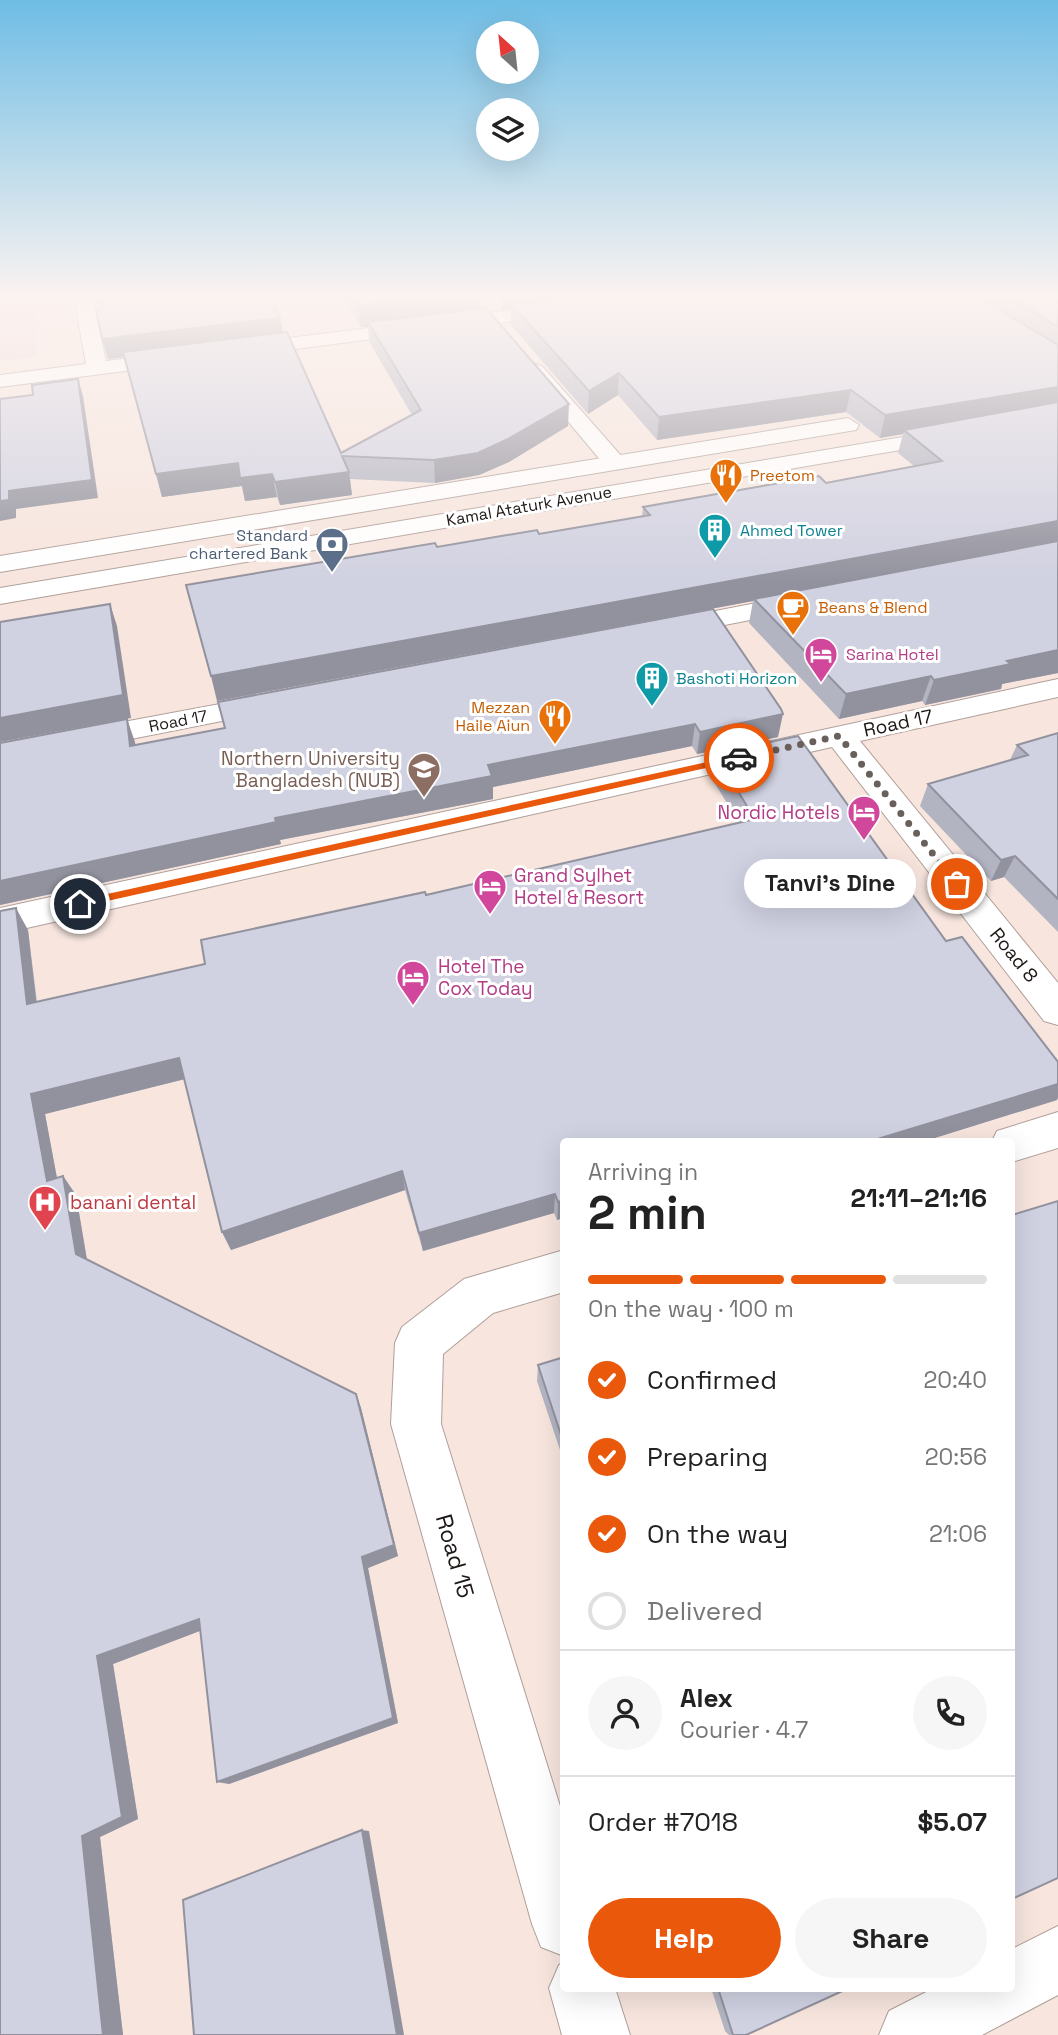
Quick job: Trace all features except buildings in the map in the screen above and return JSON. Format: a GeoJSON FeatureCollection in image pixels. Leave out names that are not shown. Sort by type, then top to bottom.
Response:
{"type":"FeatureCollection","features":[{"type":"Feature","properties":{"kind":"street"},"geometry":{"type":"LineString","coordinates":[[554,392],[615,463]]}},
{"type":"Feature","properties":{"kind":"street","name":"Kamal Ataturk Avenue"},"geometry":{"type":"LineString","coordinates":[[0,596],[1058,418]]}},
{"type":"Feature","properties":{"kind":"street","name":"Kamal Ataturk Avenue"},"geometry":{"type":"LineString","coordinates":[[0,564],[870,422]]}},
{"type":"Feature","properties":{"kind":"street"},"geometry":{"type":"LineString","coordinates":[[646,632],[824,598]]}},
{"type":"Feature","properties":{"kind":"street","name":"Road 17"},"geometry":{"type":"LineString","coordinates":[[0,921],[1058,688]]}},
{"type":"Feature","properties":{"kind":"street","name":"Road 17"},"geometry":{"type":"LineString","coordinates":[[0,755],[302,698]]}},
{"type":"Feature","properties":{"kind":"street","name":"Road 8"},"geometry":{"type":"LineString","coordinates":[[839,736],[1058,1010]]}},
{"type":"Feature","properties":{"kind":"street"},"geometry":{"type":"LineString","coordinates":[[1015,1142],[1058,1130]]}},
{"type":"Feature","properties":{"kind":"street","name":"Road 15"},"geometry":{"type":"LineString","coordinates":[[560,1272],[480,1295],[419,1343],[416,1424],[560,1910]]}},
{"type":"Feature","properties":{"kind":"street"},"geometry":{"type":"LineString","coordinates":[[1015,1982],[1058,1959]]}},
{"type":"Feature","properties":{"kind":"street"},"geometry":{"type":"LineString","coordinates":[[583,1992],[596,2035]]}},
{"type":"Feature","properties":{"kind":"street"},"geometry":{"type":"LineString","coordinates":[[913,2035],[995,1992]]}},
{"type":"Feature","properties":{"kind":"way so far"},"geometry":{"type":"LineString","coordinates":[[739,758],[839,736],[957,884]]}},
{"type":"Feature","properties":{"kind":"place","name":"Preetom"},"geometry":{"type":"Point","coordinates":[726,505]}},
{"type":"Feature","properties":{"kind":"place","name":"Ahmed Tower"},"geometry":{"type":"Point","coordinates":[715,560]}},
{"type":"Feature","properties":{"kind":"place","name":"Standard chartered Bank"},"geometry":{"type":"Point","coordinates":[332,574]}},
{"type":"Feature","properties":{"kind":"place","name":"Beans & Blend"},"geometry":{"type":"Point","coordinates":[793,637]}},
{"type":"Feature","properties":{"kind":"place","name":"Sarina Hotel"},"geometry":{"type":"Point","coordinates":[821,684]}},
{"type":"Feature","properties":{"kind":"place","name":"Bashoti Horizon"},"geometry":{"type":"Point","coordinates":[652,708]}},
{"type":"Feature","properties":{"kind":"place","name":"Mezzan Haile Aiun"},"geometry":{"type":"Point","coordinates":[555,746]}},
{"type":"Feature","properties":{"kind":"place","name":"Northern University Bangladesh (NUB)"},"geometry":{"type":"Point","coordinates":[424,799]}},
{"type":"Feature","properties":{"kind":"place","name":"Nordic Hotels"},"geometry":{"type":"Point","coordinates":[864,842]}},
{"type":"Feature","properties":{"kind":"place","name":"Tanvi's Dine"},"geometry":{"type":"Point","coordinates":[957,884]}},
{"type":"Feature","properties":{"kind":"place","name":"Grand Sylhet Hotel & Resort"},"geometry":{"type":"Point","coordinates":[490,916]}},
{"type":"Feature","properties":{"kind":"place","name":"Hotel The Cox Today"},"geometry":{"type":"Point","coordinates":[413,1007]}},
{"type":"Feature","properties":{"kind":"place","name":"banani dental"},"geometry":{"type":"Point","coordinates":[45,1232]}},
{"type":"Feature","properties":{"kind":"route"},"geometry":{"type":"LineString","coordinates":[[80,904],[739,758]]}}]}
